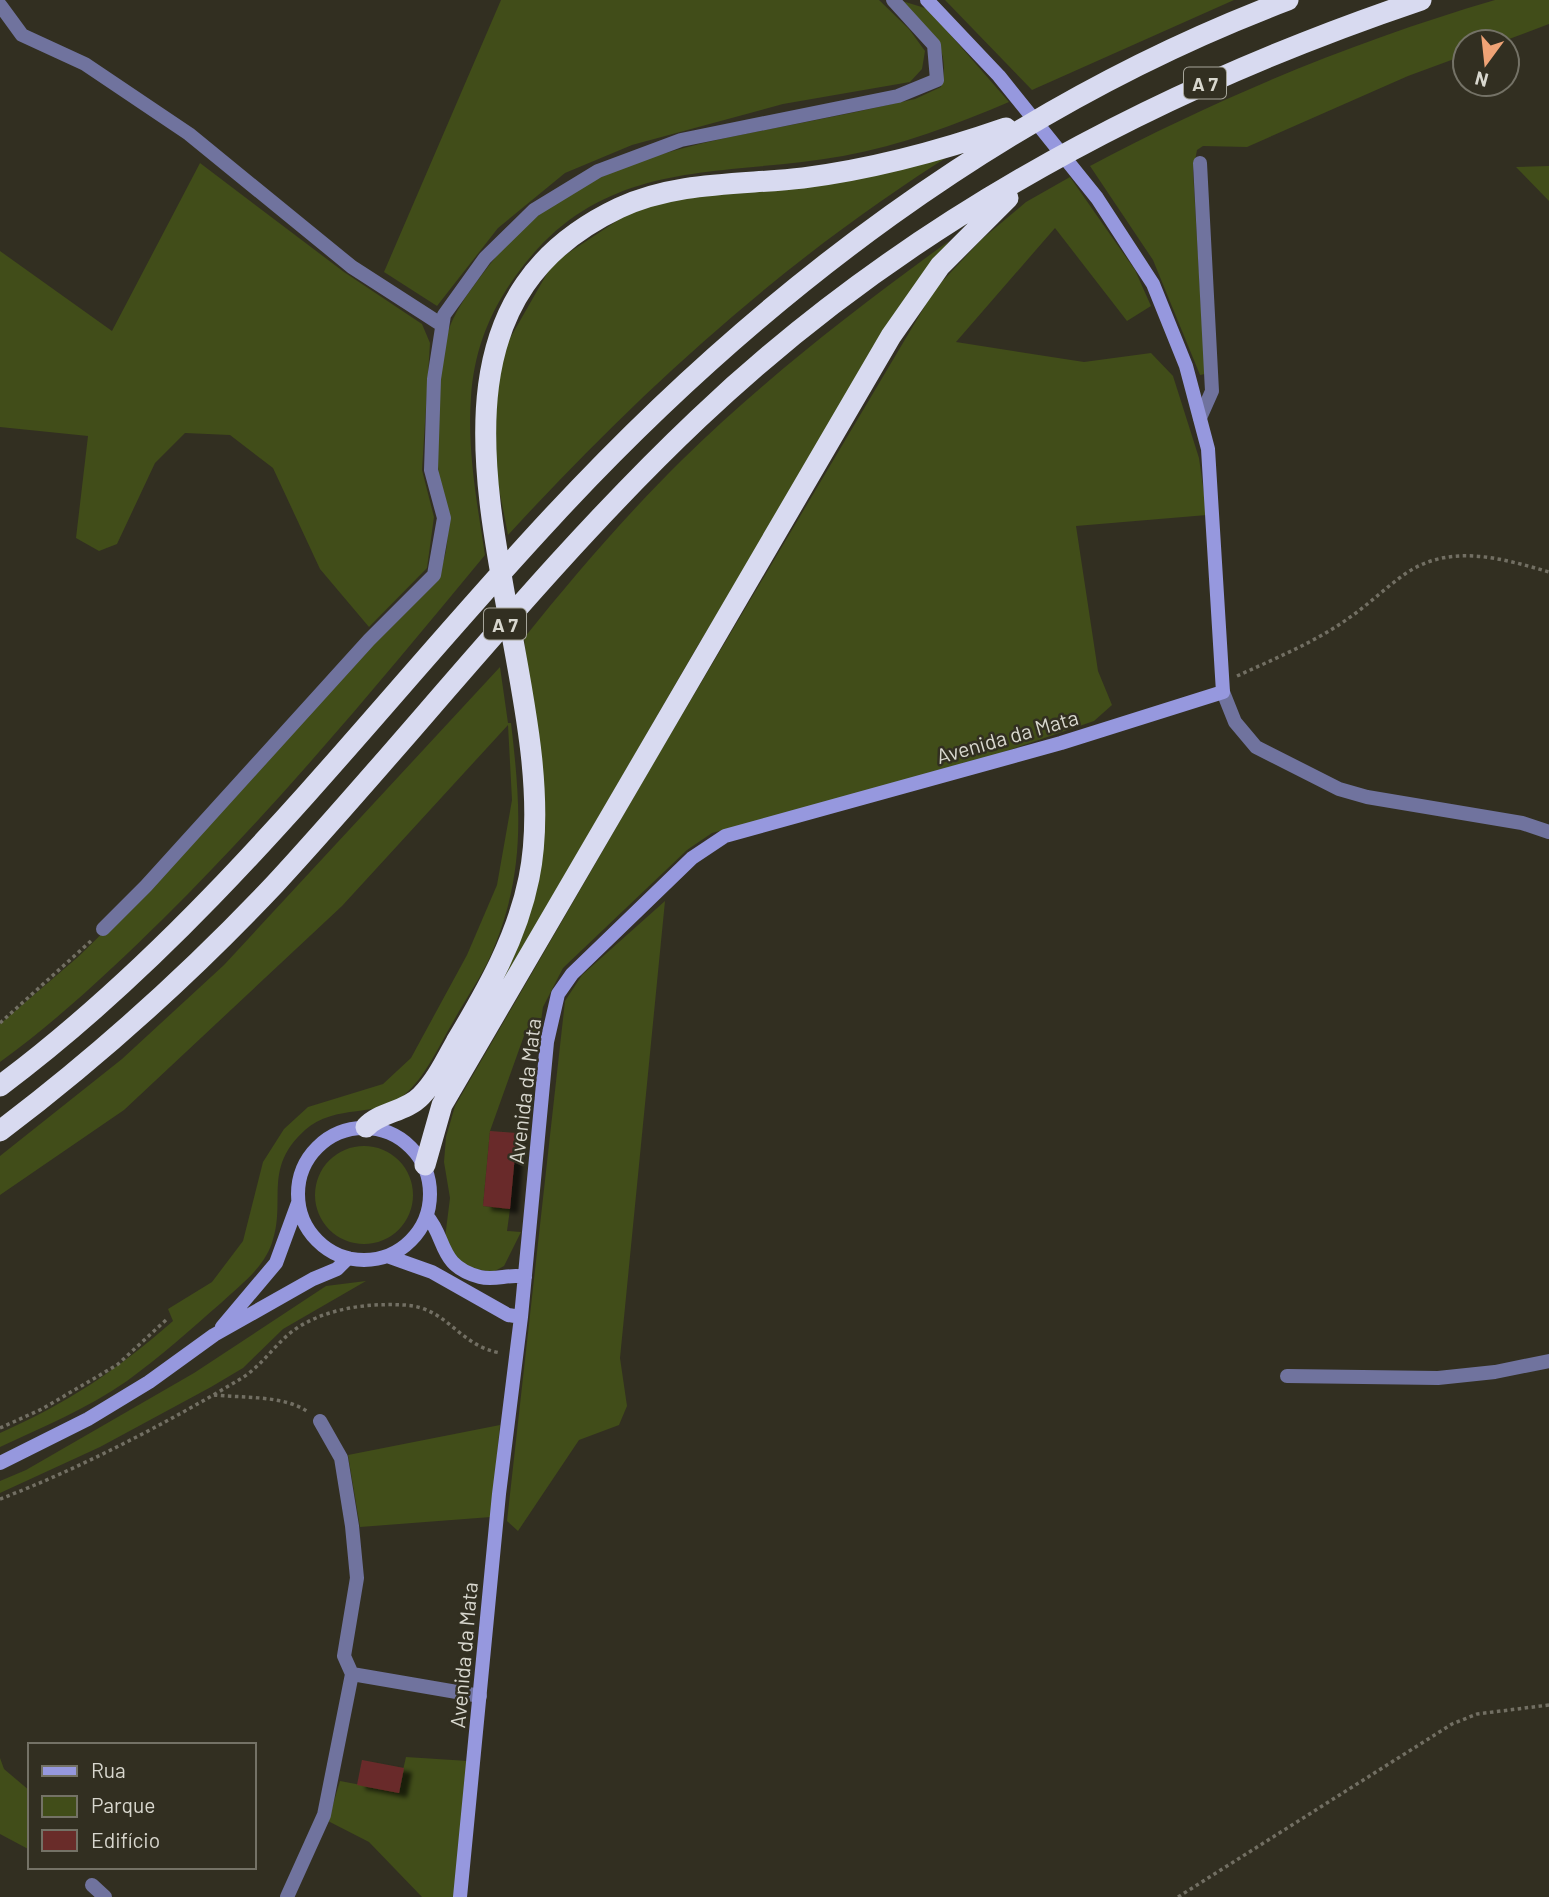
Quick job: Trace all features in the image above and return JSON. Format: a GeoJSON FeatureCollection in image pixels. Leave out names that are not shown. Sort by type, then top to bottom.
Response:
{"type":"FeatureCollection","features":[{"type":"Feature","properties":{"kind":"highway","name":"A 7"},"geometry":{"type":"LineString","coordinates":[[0,1086],[105,1000],[201,908],[305,797],[560,509],[710,359],[835,256],[1044,114],[1158,55],[1288,0]]}},
{"type":"Feature","properties":{"kind":"highway","name":"A 7"},"geometry":{"type":"LineString","coordinates":[[0,1131],[117,1038],[201,959],[347,804],[573,547],[659,457],[735,385],[818,315],[921,239],[1048,163],[1173,98],[1244,66],[1421,0]]}},
{"type":"Feature","properties":{"kind":"highway"},"geometry":{"type":"LineString","coordinates":[[366,1127],[374,1120],[410,1105],[428,1088],[484,994],[514,933],[530,876],[535,821],[533,780],[494,516],[484,413],[492,360],[507,318],[524,289],[566,242],[620,208],[653,195],[880,165],[975,139],[1044,114]]}},
{"type":"Feature","properties":{"kind":"highway"},"geometry":{"type":"LineString","coordinates":[[425,1165],[442,1105],[891,336],[928,281],[961,242],[1048,163]]}},
{"type":"Feature","properties":{"kind":"street"},"geometry":{"type":"LineString","coordinates":[[103,929],[146,886],[369,640],[434,575],[444,518],[431,470],[434,379],[442,325],[444,315],[485,258],[534,210],[598,171],[681,140],[898,96],[937,80],[934,44],[892,0]]}},
{"type":"Feature","properties":{"kind":"street"},"geometry":{"type":"LineString","coordinates":[[927,0],[999,76],[1097,198],[1153,284],[1186,366],[1208,449],[1223,687],[1235,722],[1256,747],[1339,789],[1367,797],[1521,823],[1549,832]]}},
{"type":"Feature","properties":{"kind":"street"},"geometry":{"type":"LineString","coordinates":[[0,5],[22,35],[85,64],[190,134],[352,267],[442,325]]}},
{"type":"Feature","properties":{"kind":"street"},"geometry":{"type":"LineString","coordinates":[[1200,163],[1212,391],[1200,418]]}},
{"type":"Feature","properties":{"kind":"street","name":"Avenida da Mata"},"geometry":{"type":"LineString","coordinates":[[460,1897],[547,1042],[558,994],[572,974],[692,858],[725,836],[1061,743],[1223,687]]}},
{"type":"Feature","properties":{"kind":"street"},"geometry":{"type":"LineString","coordinates":[[366,1127],[384,1130],[400,1138],[414,1150],[425,1165],[431,1190],[427,1216],[418,1233],[404,1247],[387,1256],[368,1260],[348,1258],[330,1251],[315,1238],[304,1222],[298,1203],[298,1184],[304,1166],[314,1150],[329,1137],[347,1129],[366,1127]]}},
{"type":"Feature","properties":{"kind":"street"},"geometry":{"type":"LineString","coordinates":[[214,1335],[276,1263],[298,1203]]}},
{"type":"Feature","properties":{"kind":"street"},"geometry":{"type":"LineString","coordinates":[[427,1216],[442,1248],[459,1267],[482,1278],[525,1277]]}},
{"type":"Feature","properties":{"kind":"street"},"geometry":{"type":"LineString","coordinates":[[387,1256],[432,1272],[508,1315],[521,1317]]}},
{"type":"Feature","properties":{"kind":"street"},"geometry":{"type":"LineString","coordinates":[[0,1463],[107,1408],[214,1335],[313,1279],[337,1269],[348,1258]]}},
{"type":"Feature","properties":{"kind":"street"},"geometry":{"type":"LineString","coordinates":[[1286,1376],[1438,1378],[1495,1372],[1549,1361]]}},
{"type":"Feature","properties":{"kind":"street"},"geometry":{"type":"LineString","coordinates":[[287,1897],[324,1815],[352,1674],[344,1656],[357,1578],[352,1526],[341,1458],[320,1421]]}},
{"type":"Feature","properties":{"kind":"street"},"geometry":{"type":"LineString","coordinates":[[352,1674],[480,1696]]}},
{"type":"Feature","properties":{"kind":"street"},"geometry":{"type":"LineString","coordinates":[[92,1885],[105,1897]]}},
{"type":"Feature","properties":{"kind":"path"},"geometry":{"type":"LineString","coordinates":[[1223,687],[1346,620],[1408,572],[1429,561],[1459,554],[1485,556],[1549,572]]}},
{"type":"Feature","properties":{"kind":"path"},"geometry":{"type":"LineString","coordinates":[[0,1023],[103,929]]}},
{"type":"Feature","properties":{"kind":"path"},"geometry":{"type":"LineString","coordinates":[[0,1499],[118,1445],[244,1377],[296,1328],[332,1313],[370,1304],[408,1305],[435,1311],[462,1336],[485,1350],[517,1355]]}},
{"type":"Feature","properties":{"kind":"path"},"geometry":{"type":"LineString","coordinates":[[0,1428],[42,1409],[117,1365],[166,1320]]}},
{"type":"Feature","properties":{"kind":"path"},"geometry":{"type":"LineString","coordinates":[[211,1395],[302,1407],[320,1421]]}},
{"type":"Feature","properties":{"kind":"path"},"geometry":{"type":"LineString","coordinates":[[1178,1897],[1452,1724],[1478,1714],[1549,1705]]}},
{"type":"Feature","properties":{"kind":"green space"},"geometry":{"type":"Polygon","coordinates":[[[501,0],[879,0],[909,29],[925,51],[922,69],[910,82],[783,104],[632,145],[565,173],[498,228],[437,306],[384,272],[501,0]]]}},
{"type":"Feature","properties":{"kind":"green space"},"geometry":{"type":"Polygon","coordinates":[[[899,0],[928,9],[1009,102],[928,134],[865,151],[798,162],[710,171],[668,178],[628,189],[590,207],[554,233],[510,284],[486,330],[476,362],[471,397],[470,436],[485,555],[329,741],[207,875],[84,993],[0,1062],[0,1024],[78,957],[162,875],[440,571],[445,557],[447,531],[438,467],[437,422],[447,336],[464,300],[511,240],[545,210],[581,187],[620,169],[702,143],[915,99],[941,87],[944,72],[940,48],[927,28],[899,0]]]}},
{"type":"Feature","properties":{"kind":"green space"},"geometry":{"type":"Polygon","coordinates":[[[945,0],[1234,0],[1032,90],[945,0]]]}},
{"type":"Feature","properties":{"kind":"green space"},"geometry":{"type":"Polygon","coordinates":[[[1495,0],[1549,0],[1549,24],[1521,34],[1521,28],[1451,28],[1451,60],[1408,76],[1247,147],[1203,146],[1197,150],[1193,171],[1205,374],[1200,375],[1153,260],[1090,166],[1188,117],[1289,72],[1495,0]]]}},
{"type":"Feature","properties":{"kind":"green space"},"geometry":{"type":"Polygon","coordinates":[[[957,151],[834,235],[719,328],[611,428],[508,535],[491,448],[501,354],[553,263],[638,207],[957,151]]]}},
{"type":"Feature","properties":{"kind":"green space"},"geometry":{"type":"Polygon","coordinates":[[[200,163],[344,272],[422,324],[430,343],[422,470],[434,517],[427,568],[369,627],[320,569],[273,468],[230,435],[185,433],[155,463],[117,544],[99,551],[76,538],[88,436],[0,427],[0,251],[112,331],[200,163]]]}},
{"type":"Feature","properties":{"kind":"green space"},"geometry":{"type":"Polygon","coordinates":[[[1549,166],[1549,201],[1516,167],[1549,166]]]}},
{"type":"Feature","properties":{"kind":"green space"},"geometry":{"type":"Polygon","coordinates":[[[1070,177],[1135,270],[1151,306],[1127,321],[1055,228],[956,342],[1084,362],[1151,353],[1173,376],[1199,458],[1207,515],[1076,526],[1098,671],[1112,705],[1094,721],[995,755],[712,833],[687,850],[563,968],[543,1007],[539,1035],[525,1033],[490,1131],[483,1206],[510,1209],[507,1231],[521,1232],[504,1266],[493,1272],[471,1268],[453,1256],[445,1238],[450,1198],[444,1162],[446,1137],[455,1106],[657,757],[935,289],[982,239],[1026,202],[1070,177]]]}},
{"type":"Feature","properties":{"kind":"green space"},"geometry":{"type":"Polygon","coordinates":[[[949,241],[924,274],[697,647],[474,1032],[508,964],[541,797],[524,638],[621,524],[714,429],[812,345],[949,241]]]}},
{"type":"Feature","properties":{"kind":"green space"},"geometry":{"type":"Polygon","coordinates":[[[500,667],[508,723],[511,723],[517,784],[518,842],[510,898],[490,957],[425,1071],[403,1096],[393,1103],[330,1116],[305,1130],[292,1144],[280,1172],[276,1228],[268,1252],[250,1276],[221,1303],[112,1391],[65,1417],[0,1447],[0,1433],[48,1410],[112,1370],[173,1321],[168,1309],[212,1282],[243,1241],[263,1162],[284,1129],[308,1107],[383,1084],[411,1058],[467,955],[497,885],[512,800],[508,725],[342,906],[124,1110],[0,1195],[0,1156],[122,1059],[224,965],[500,667]]]}},
{"type":"Feature","properties":{"kind":"green space"},"geometry":{"type":"Polygon","coordinates":[[[665,901],[620,1358],[627,1406],[619,1425],[579,1440],[518,1531],[507,1521],[565,1001],[582,975],[665,901]]]}},
{"type":"Feature","properties":{"kind":"green space"},"geometry":{"type":"Polygon","coordinates":[[[364,1146],[383,1149],[399,1160],[410,1176],[413,1195],[410,1214],[399,1230],[383,1241],[364,1244],[345,1241],[329,1230],[318,1214],[315,1195],[318,1176],[329,1160],[345,1149],[364,1146]]]}},
{"type":"Feature","properties":{"kind":"green space"},"geometry":{"type":"Polygon","coordinates":[[[366,1281],[283,1329],[243,1368],[211,1387],[100,1447],[0,1493],[0,1481],[26,1470],[194,1373],[326,1286],[366,1281]]]}},
{"type":"Feature","properties":{"kind":"green space"},"geometry":{"type":"Polygon","coordinates":[[[500,1425],[491,1517],[360,1527],[348,1455],[500,1425]]]}},
{"type":"Feature","properties":{"kind":"green space"},"geometry":{"type":"Polygon","coordinates":[[[406,1757],[468,1761],[455,1897],[422,1897],[369,1842],[328,1821],[340,1781],[398,1792],[406,1757]]]}},
{"type":"Feature","properties":{"kind":"green space"},"geometry":{"type":"Polygon","coordinates":[[[0,1758],[4,1769],[28,1789],[28,1849],[0,1834],[0,1758]]]}},
{"type":"Feature","properties":{"kind":"building"},"geometry":{"type":"Polygon","coordinates":[[[490,1131],[517,1133],[510,1209],[483,1206],[490,1131]]]}},
{"type":"Feature","properties":{"kind":"building"},"geometry":{"type":"Polygon","coordinates":[[[362,1760],[404,1768],[399,1793],[357,1785],[362,1760]]]}}]}
